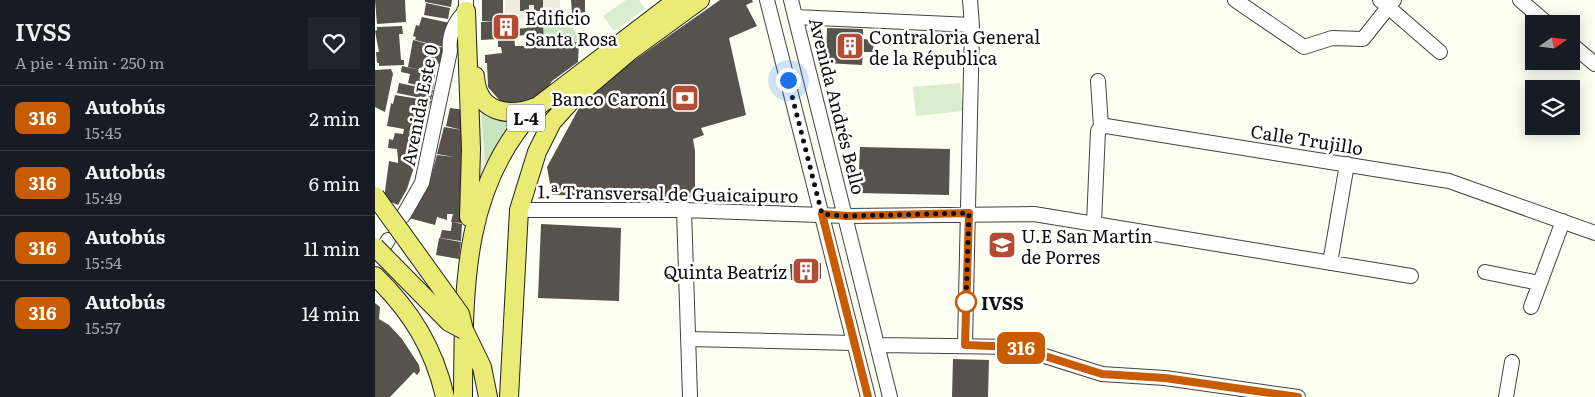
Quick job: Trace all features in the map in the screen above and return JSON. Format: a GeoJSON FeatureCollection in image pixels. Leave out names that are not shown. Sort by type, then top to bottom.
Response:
{"type":"FeatureCollection","features":[{"type":"Feature","properties":{"kind":"main road","name":"L-4"},"geometry":{"type":"LineString","coordinates":[[463,295],[476,220],[483,194],[495,163],[524,120],[537,107],[677,0]]}},
{"type":"Feature","properties":{"kind":"main road","name":"L-4"},"geometry":{"type":"LineString","coordinates":[[509,397],[519,210],[537,152],[552,122],[570,102],[630,51],[699,0]]}},
{"type":"Feature","properties":{"kind":"main road","name":"L-4"},"geometry":{"type":"LineString","coordinates":[[463,397],[463,295],[471,195],[466,5]]}},
{"type":"Feature","properties":{"kind":"main road"},"geometry":{"type":"LineString","coordinates":[[466,5],[472,23],[475,82],[481,98],[489,106],[507,113],[516,114],[537,107]]}},
{"type":"Feature","properties":{"kind":"main road"},"geometry":{"type":"LineString","coordinates":[[375,196],[460,314],[464,330],[482,367],[488,397]]}},
{"type":"Feature","properties":{"kind":"main road"},"geometry":{"type":"LineString","coordinates":[[380,250],[449,322],[464,330]]}},
{"type":"Feature","properties":{"kind":"main road"},"geometry":{"type":"LineString","coordinates":[[375,276],[400,302],[429,346],[445,397]]}},
{"type":"Feature","properties":{"kind":"street"},"geometry":{"type":"LineString","coordinates":[[767,0],[868,397]]}},
{"type":"Feature","properties":{"kind":"street","name":"Avenida Andrés Bello"},"geometry":{"type":"LineString","coordinates":[[791,0],[847,216],[890,397]]}},
{"type":"Feature","properties":{"kind":"street"},"geometry":{"type":"LineString","coordinates":[[965,345],[972,25],[970,0]]}},
{"type":"Feature","properties":{"kind":"street"},"geometry":{"type":"LineString","coordinates":[[1235,0],[1301,47],[1332,38],[1363,39],[1387,2],[1439,52]]}},
{"type":"Feature","properties":{"kind":"street"},"geometry":{"type":"LineString","coordinates":[[1520,0],[1538,15]]}},
{"type":"Feature","properties":{"kind":"street","name":"Avenida Este 0"},"geometry":{"type":"LineString","coordinates":[[403,216],[422,183],[453,29],[455,22],[466,5]]}},
{"type":"Feature","properties":{"kind":"street"},"geometry":{"type":"LineString","coordinates":[[795,17],[972,25]]}},
{"type":"Feature","properties":{"kind":"street"},"geometry":{"type":"LineString","coordinates":[[1580,52],[1595,64]]}},
{"type":"Feature","properties":{"kind":"street"},"geometry":{"type":"LineString","coordinates":[[1094,223],[1098,131],[1101,127],[1098,81]]}},
{"type":"Feature","properties":{"kind":"street","name":"Calle Trujillo"},"geometry":{"type":"LineString","coordinates":[[1101,127],[1449,181],[1595,233]]}},
{"type":"Feature","properties":{"kind":"street"},"geometry":{"type":"LineString","coordinates":[[1330,263],[1347,164]]}},
{"type":"Feature","properties":{"kind":"street","name":"1.ª Transversal de Guaicaipuro"},"geometry":{"type":"LineString","coordinates":[[519,210],[685,210],[847,216],[969,213],[1035,214],[1411,276]]}},
{"type":"Feature","properties":{"kind":"street"},"geometry":{"type":"LineString","coordinates":[[685,210],[690,397]]}},
{"type":"Feature","properties":{"kind":"street"},"geometry":{"type":"LineString","coordinates":[[1531,306],[1563,221]]}},
{"type":"Feature","properties":{"kind":"street"},"geometry":{"type":"LineString","coordinates":[[1485,272],[1539,283]]}},
{"type":"Feature","properties":{"kind":"street"},"geometry":{"type":"LineString","coordinates":[[688,339],[853,342]]}},
{"type":"Feature","properties":{"kind":"street"},"geometry":{"type":"LineString","coordinates":[[877,345],[1016,347],[1102,374],[1165,378],[1214,391],[1298,397]]}},
{"type":"Feature","properties":{"kind":"street"},"geometry":{"type":"LineString","coordinates":[[1506,397],[1512,362]]}},
{"type":"Feature","properties":{"kind":"green space"},"geometry":{"type":"Polygon","coordinates":[[[626,0],[639,0],[645,9],[614,31],[603,16],[626,0]]]}},
{"type":"Feature","properties":{"kind":"green space"},"geometry":{"type":"Polygon","coordinates":[[[572,16],[573,30],[578,33],[578,41],[544,44],[543,19],[572,16]]]}},
{"type":"Feature","properties":{"kind":"green space"},"geometry":{"type":"Polygon","coordinates":[[[960,83],[963,111],[916,116],[913,87],[960,83]]]}},
{"type":"Feature","properties":{"kind":"green space"},"geometry":{"type":"Polygon","coordinates":[[[481,110],[495,119],[510,121],[485,164],[481,110]]]}},
{"type":"Feature","properties":{"kind":"shaded area"},"geometry":{"type":"Polygon","coordinates":[[[505,0],[520,0],[520,12],[529,12],[529,6],[534,6],[534,12],[543,12],[543,0],[560,0],[560,16],[505,21],[505,0]]]}},
{"type":"Feature","properties":{"kind":"shaded area"},"geometry":{"type":"Polygon","coordinates":[[[477,100],[513,122],[477,184],[477,100]],[[481,110],[485,166],[510,122],[495,119],[481,110]]]}},
{"type":"Feature","properties":{"kind":"building"},"geometry":{"type":"Polygon","coordinates":[[[375,0],[405,0],[406,22],[377,24],[375,0]]]}},
{"type":"Feature","properties":{"kind":"building"},"geometry":{"type":"Polygon","coordinates":[[[425,0],[452,0],[451,7],[425,2],[425,0]]]}},
{"type":"Feature","properties":{"kind":"building"},"geometry":{"type":"Polygon","coordinates":[[[482,0],[503,0],[503,21],[514,20],[514,29],[527,28],[526,19],[543,19],[544,44],[579,42],[578,62],[552,81],[548,88],[533,100],[512,105],[501,102],[488,87],[485,55],[502,53],[501,47],[498,47],[498,39],[481,40],[481,22],[496,21],[482,21],[482,0]],[[527,35],[514,36],[515,46],[528,46],[527,35]]]}},
{"type":"Feature","properties":{"kind":"building"},"geometry":{"type":"Polygon","coordinates":[[[520,0],[543,0],[543,11],[534,11],[534,5],[529,5],[529,11],[520,11],[520,0]]]}},
{"type":"Feature","properties":{"kind":"building"},"geometry":{"type":"Polygon","coordinates":[[[571,0],[585,0],[585,12],[572,14],[571,0]]]}},
{"type":"Feature","properties":{"kind":"building"},"geometry":{"type":"Polygon","coordinates":[[[720,0],[752,0],[753,2],[746,5],[757,26],[729,38],[746,115],[701,128],[704,135],[693,139],[695,151],[695,197],[552,195],[547,167],[579,108],[606,80],[720,0]]]}},
{"type":"Feature","properties":{"kind":"building"},"geometry":{"type":"Polygon","coordinates":[[[426,3],[450,8],[448,19],[424,15],[426,3]]]}},
{"type":"Feature","properties":{"kind":"building"},"geometry":{"type":"Polygon","coordinates":[[[422,17],[450,23],[446,38],[441,37],[446,39],[444,47],[415,40],[416,37],[413,36],[416,25],[419,26],[422,17]]]}},
{"type":"Feature","properties":{"kind":"building"},"geometry":{"type":"Polygon","coordinates":[[[402,26],[403,34],[399,34],[401,60],[404,60],[404,65],[379,66],[376,52],[379,52],[375,31],[377,27],[402,26]]]}},
{"type":"Feature","properties":{"kind":"building","name":"Contraloria General de la Républica"},"geometry":{"type":"Polygon","coordinates":[[[827,28],[863,29],[863,39],[874,40],[873,52],[863,52],[862,65],[826,63],[827,28]]]}},
{"type":"Feature","properties":{"kind":"building"},"geometry":{"type":"Polygon","coordinates":[[[413,40],[444,48],[440,64],[424,60],[436,64],[433,89],[408,83],[410,74],[401,72],[402,66],[424,71],[408,67],[413,40]]]}},
{"type":"Feature","properties":{"kind":"building"},"geometry":{"type":"Polygon","coordinates":[[[391,69],[393,74],[385,112],[375,107],[375,70],[391,69]]]}},
{"type":"Feature","properties":{"kind":"building"},"geometry":{"type":"Polygon","coordinates":[[[399,83],[433,90],[431,100],[397,93],[399,83]]]}},
{"type":"Feature","properties":{"kind":"building"},"geometry":{"type":"Polygon","coordinates":[[[395,95],[431,101],[423,125],[415,164],[407,189],[398,205],[384,199],[389,161],[398,163],[397,149],[388,148],[389,139],[393,140],[395,133],[403,134],[404,129],[387,126],[391,103],[393,104],[395,95]]]}},
{"type":"Feature","properties":{"kind":"building"},"geometry":{"type":"Polygon","coordinates":[[[450,108],[465,110],[467,159],[461,159],[462,175],[465,184],[462,223],[451,222],[453,214],[447,214],[447,220],[437,217],[435,225],[409,218],[429,184],[437,155],[454,157],[437,154],[444,127],[462,130],[446,126],[450,108]]]}},
{"type":"Feature","properties":{"kind":"building"},"geometry":{"type":"Polygon","coordinates":[[[860,147],[950,149],[949,195],[858,193],[860,147]]]}},
{"type":"Feature","properties":{"kind":"building"},"geometry":{"type":"Polygon","coordinates":[[[452,222],[462,224],[461,241],[440,238],[442,230],[451,231],[452,222]]]}},
{"type":"Feature","properties":{"kind":"building"},"geometry":{"type":"Polygon","coordinates":[[[541,224],[621,228],[619,301],[538,298],[541,224]]]}},
{"type":"Feature","properties":{"kind":"building"},"geometry":{"type":"Polygon","coordinates":[[[439,238],[461,242],[459,259],[436,255],[439,238]]]}},
{"type":"Feature","properties":{"kind":"building","name":"Quinta Beatríz"},"geometry":{"type":"Polygon","coordinates":[[[821,263],[821,279],[791,280],[790,264],[821,263]]]}},
{"type":"Feature","properties":{"kind":"building"},"geometry":{"type":"Polygon","coordinates":[[[375,303],[380,307],[379,319],[389,325],[402,339],[419,365],[420,371],[417,375],[414,372],[390,397],[375,397],[375,303]]]}},
{"type":"Feature","properties":{"kind":"building"},"geometry":{"type":"Polygon","coordinates":[[[953,359],[989,360],[988,397],[952,397],[953,359]]]}},
{"type":"Feature","properties":{"kind":"bus line","name":"316"},"geometry":{"type":"LineString","coordinates":[[868,397],[822,214],[847,216],[969,213],[965,345],[1016,347],[1037,352],[1102,374],[1165,378],[1298,397]]}},
{"type":"Feature","properties":{"kind":"place","name":"Edificio Santa Rosa"},"geometry":{"type":"Point","coordinates":[506,27]}},
{"type":"Feature","properties":{"kind":"place","name":"Contraloria General de la Républica"},"geometry":{"type":"Point","coordinates":[850,46]}},
{"type":"Feature","properties":{"kind":"place","name":"Banco Caroní"},"geometry":{"type":"Point","coordinates":[685,98]}},
{"type":"Feature","properties":{"kind":"place","name":"U.E San Martín de Porres"},"geometry":{"type":"Point","coordinates":[1002,245]}},
{"type":"Feature","properties":{"kind":"place","name":"Quinta Beatríz"},"geometry":{"type":"Point","coordinates":[806,271]}},
{"type":"Feature","properties":{"kind":"place","name":"IVSS"},"geometry":{"type":"Point","coordinates":[966,302]}},
{"type":"Feature","properties":{"kind":"route"},"geometry":{"type":"LineString","coordinates":[[788,80],[822,214],[847,216],[969,213],[966,302]]}}]}
